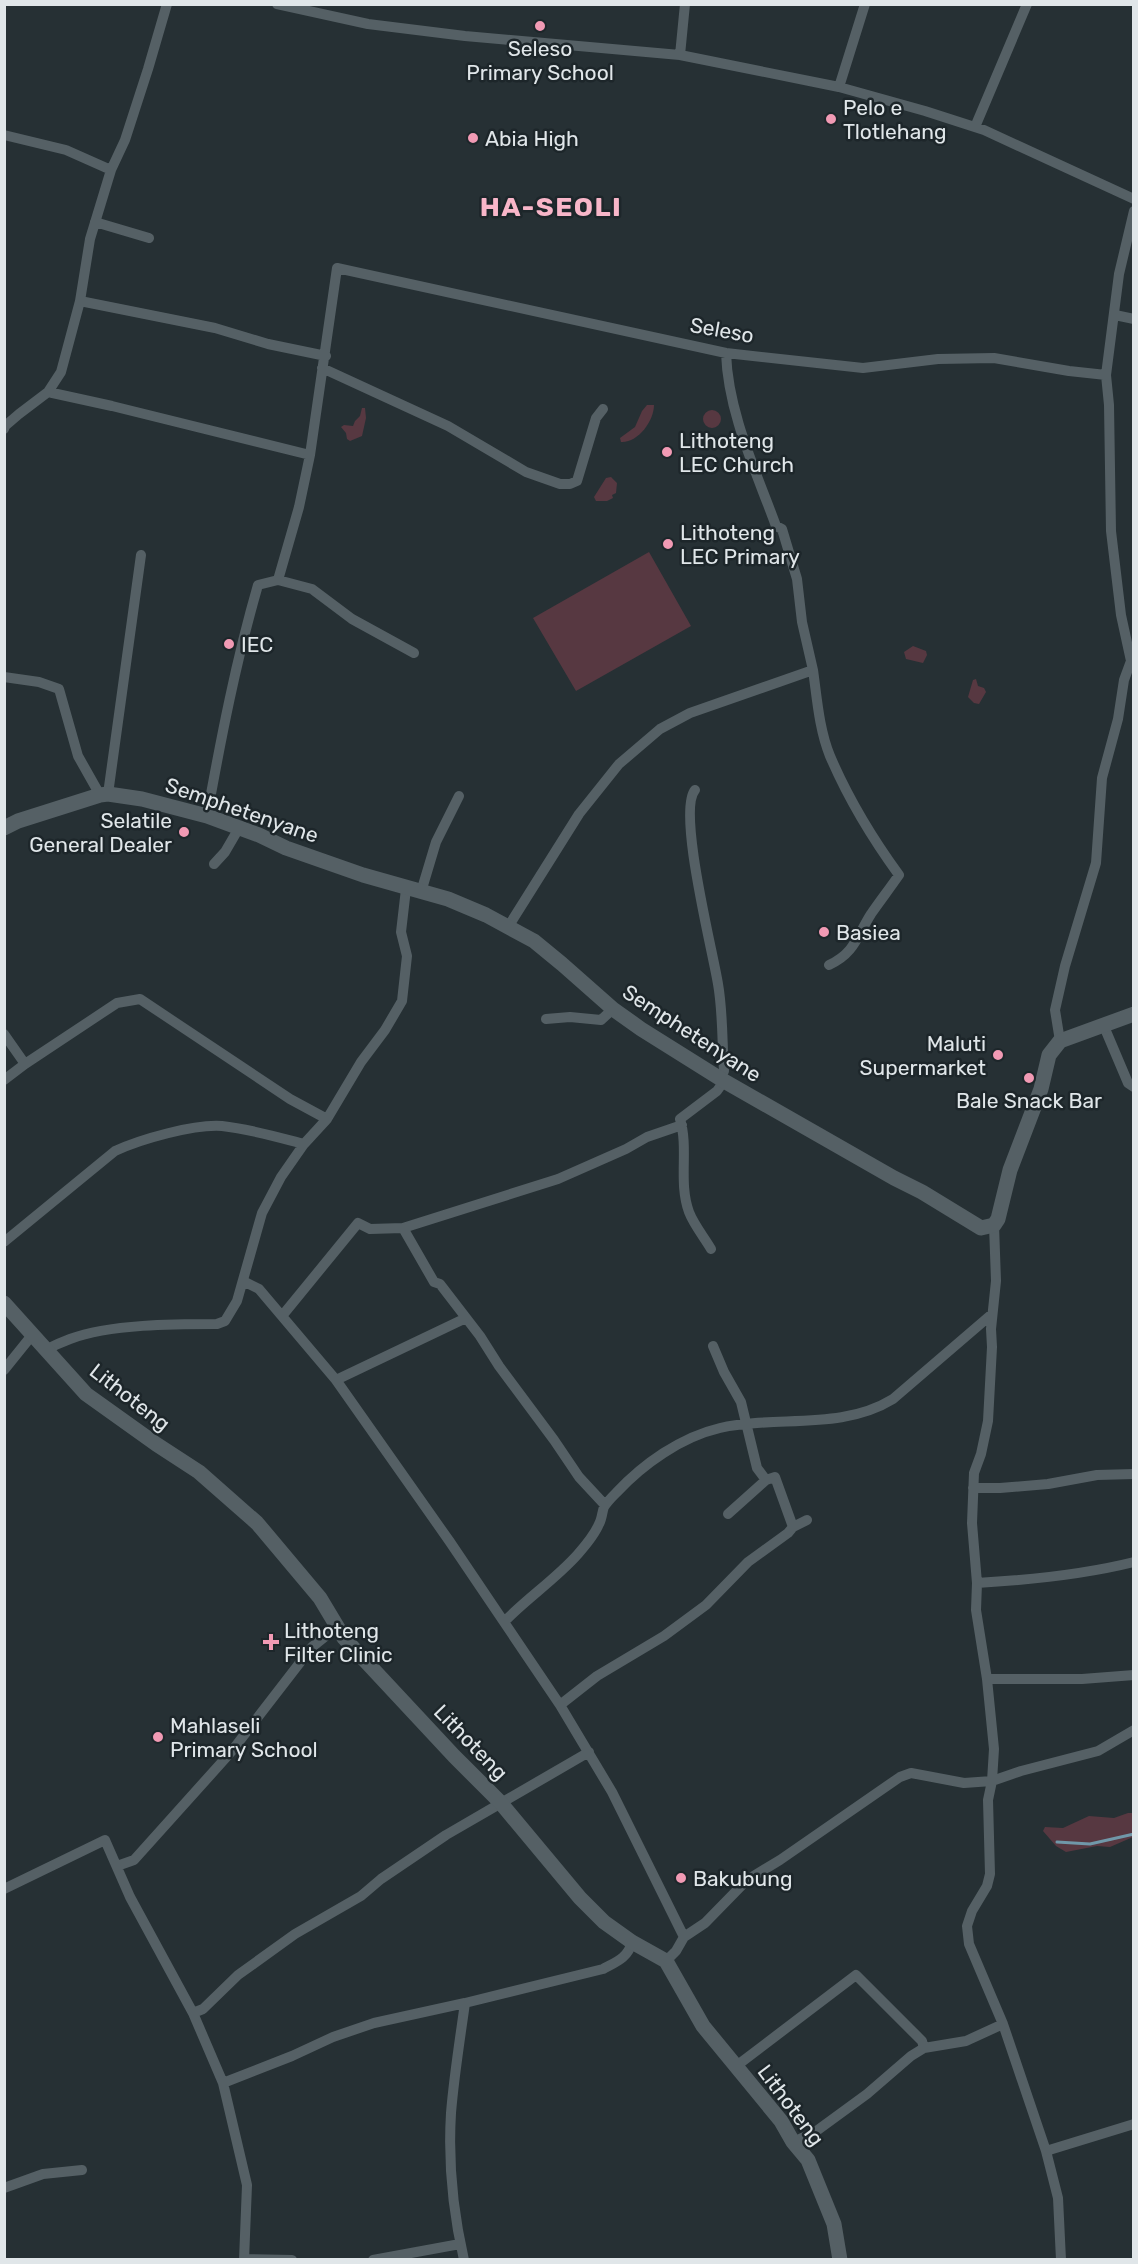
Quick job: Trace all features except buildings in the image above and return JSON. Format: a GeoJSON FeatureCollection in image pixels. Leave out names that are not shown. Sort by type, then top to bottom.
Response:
{"type":"FeatureCollection","features":[{"type":"Feature","properties":{"kind":"main road","name":"Semphetenyane"},"geometry":{"type":"LineString","coordinates":[[4,828],[18,821],[104,795],[152,801],[207,816],[259,835],[286,848],[406,888],[448,899],[486,915],[534,941],[613,1009],[722,1080],[922,1192],[981,1228],[994,1225]]}},
{"type":"Feature","properties":{"kind":"main road"},"geometry":{"type":"LineString","coordinates":[[994,1225],[998,1220],[1010,1170],[1034,1107],[1049,1055],[1060,1041],[1134,1014]]}},
{"type":"Feature","properties":{"kind":"main road","name":"Lithoteng"},"geometry":{"type":"LineString","coordinates":[[4,1303],[87,1394],[138,1432],[199,1472],[258,1523],[320,1598],[359,1655],[500,1802],[580,1898],[604,1922],[632,1942],[666,1961],[704,2026],[781,2121],[793,2142],[808,2160],[834,2224],[840,2259]]}},
{"type":"Feature","properties":{"kind":"street"},"geometry":{"type":"LineString","coordinates":[[4,429],[19,414],[48,393],[61,372],[80,301],[90,239],[111,170],[125,140],[167,4]]}},
{"type":"Feature","properties":{"kind":"street"},"geometry":{"type":"LineString","coordinates":[[277,4],[378,25],[465,36],[680,55],[839,87],[975,127],[1134,199]]}},
{"type":"Feature","properties":{"kind":"street"},"geometry":{"type":"LineString","coordinates":[[680,55],[685,4]]}},
{"type":"Feature","properties":{"kind":"street"},"geometry":{"type":"LineString","coordinates":[[839,87],[865,4]]}},
{"type":"Feature","properties":{"kind":"street"},"geometry":{"type":"LineString","coordinates":[[975,127],[1028,4]]}},
{"type":"Feature","properties":{"kind":"street"},"geometry":{"type":"LineString","coordinates":[[4,135],[66,150],[111,170]]}},
{"type":"Feature","properties":{"kind":"street"},"geometry":{"type":"LineString","coordinates":[[1060,1041],[1054,1010],[1096,863],[1102,778],[1118,719],[1124,680],[1132,662],[1121,615],[1111,531],[1109,405],[1106,375],[1119,274],[1134,211]]}},
{"type":"Feature","properties":{"kind":"street"},"geometry":{"type":"LineString","coordinates":[[95,222],[149,238]]}},
{"type":"Feature","properties":{"kind":"street","name":"Seleso"},"geometry":{"type":"LineString","coordinates":[[326,356],[337,268],[726,353],[863,368],[938,359],[994,358],[1106,375]]}},
{"type":"Feature","properties":{"kind":"street"},"geometry":{"type":"LineString","coordinates":[[80,301],[215,328],[268,344],[326,356],[322,368],[310,455],[299,507],[278,580]]}},
{"type":"Feature","properties":{"kind":"street"},"geometry":{"type":"LineString","coordinates":[[1115,315],[1134,318]]}},
{"type":"Feature","properties":{"kind":"street"},"geometry":{"type":"LineString","coordinates":[[726,353],[727,377],[736,413],[776,526],[782,529],[797,579],[802,621],[820,716],[830,754],[868,833],[899,875],[870,916],[852,948],[842,959],[829,965]]}},
{"type":"Feature","properties":{"kind":"street"},"geometry":{"type":"LineString","coordinates":[[322,368],[448,426],[526,472],[560,484],[577,481],[596,418],[603,409]]}},
{"type":"Feature","properties":{"kind":"street"},"geometry":{"type":"LineString","coordinates":[[48,393],[112,406],[310,455]]}},
{"type":"Feature","properties":{"kind":"street"},"geometry":{"type":"LineString","coordinates":[[104,795],[141,555]]}},
{"type":"Feature","properties":{"kind":"street"},"geometry":{"type":"LineString","coordinates":[[207,816],[226,709],[258,585],[278,580],[312,589],[352,619],[414,653]]}},
{"type":"Feature","properties":{"kind":"street"},"geometry":{"type":"LineString","coordinates":[[508,927],[579,814],[619,764],[660,729],[676,718],[709,705],[813,670]]}},
{"type":"Feature","properties":{"kind":"street"},"geometry":{"type":"LineString","coordinates":[[4,677],[39,682],[59,689],[78,756],[104,795]]}},
{"type":"Feature","properties":{"kind":"street"},"geometry":{"type":"LineString","coordinates":[[695,790],[690,800],[690,818],[701,903],[718,985],[724,1071],[717,1091],[680,1119],[684,1135],[686,1201],[690,1213],[711,1249]]}},
{"type":"Feature","properties":{"kind":"street"},"geometry":{"type":"LineString","coordinates":[[421,892],[436,842],[459,796]]}},
{"type":"Feature","properties":{"kind":"street"},"geometry":{"type":"LineString","coordinates":[[214,864],[225,852],[238,828]]}},
{"type":"Feature","properties":{"kind":"street"},"geometry":{"type":"LineString","coordinates":[[45,1350],[71,1338],[97,1332],[143,1326],[217,1324],[225,1321],[237,1301],[262,1213],[281,1177],[304,1144],[327,1119],[361,1062],[402,1002],[407,956],[401,932],[406,888]]}},
{"type":"Feature","properties":{"kind":"street"},"geometry":{"type":"LineString","coordinates":[[4,1080],[24,1064],[117,1003],[140,999],[291,1099],[327,1119]]}},
{"type":"Feature","properties":{"kind":"street"},"geometry":{"type":"LineString","coordinates":[[546,1018],[570,1017],[601,1020],[613,1009]]}},
{"type":"Feature","properties":{"kind":"street"},"geometry":{"type":"LineString","coordinates":[[1103,1024],[1128,1083],[1134,1087]]}},
{"type":"Feature","properties":{"kind":"street"},"geometry":{"type":"LineString","coordinates":[[4,1034],[24,1064]]}},
{"type":"Feature","properties":{"kind":"street"},"geometry":{"type":"LineString","coordinates":[[282,1316],[358,1223],[370,1229],[403,1228],[558,1179],[626,1149],[647,1137],[682,1125]]}},
{"type":"Feature","properties":{"kind":"street"},"geometry":{"type":"LineString","coordinates":[[4,1242],[115,1151],[130,1144],[192,1129],[220,1126],[253,1131],[304,1144]]}},
{"type":"Feature","properties":{"kind":"street"},"geometry":{"type":"LineString","coordinates":[[994,1225],[996,1281],[992,1314],[988,1421],[981,1454],[974,1473],[972,1523],[977,1583],[976,1610],[987,1679],[994,1749],[988,1800],[990,1874],[987,1886],[972,1911],[967,1926],[969,1944],[1003,2025],[1046,2151],[1058,2198],[1061,2259]]}},
{"type":"Feature","properties":{"kind":"street"},"geometry":{"type":"LineString","coordinates":[[403,1228],[434,1282],[440,1284],[466,1318],[579,1477],[605,1505]]}},
{"type":"Feature","properties":{"kind":"street"},"geometry":{"type":"LineString","coordinates":[[243,1281],[259,1289],[336,1380],[560,1705],[612,1792],[684,1937]]}},
{"type":"Feature","properties":{"kind":"street"},"geometry":{"type":"LineString","coordinates":[[504,1622],[579,1553],[599,1524],[605,1505],[628,1481],[674,1447],[697,1435],[720,1428],[796,1423],[851,1416],[879,1407],[893,1399],[992,1314]]}},
{"type":"Feature","properties":{"kind":"street"},"geometry":{"type":"LineString","coordinates":[[336,1380],[466,1318]]}},
{"type":"Feature","properties":{"kind":"street"},"geometry":{"type":"LineString","coordinates":[[4,1370],[33,1334]]}},
{"type":"Feature","properties":{"kind":"street"},"geometry":{"type":"LineString","coordinates":[[713,1346],[741,1402],[757,1468],[766,1480]]}},
{"type":"Feature","properties":{"kind":"street"},"geometry":{"type":"LineString","coordinates":[[973,1488],[1047,1484],[1096,1475],[1134,1474]]}},
{"type":"Feature","properties":{"kind":"street"},"geometry":{"type":"LineString","coordinates":[[728,1514],[766,1480],[775,1477],[793,1527]]}},
{"type":"Feature","properties":{"kind":"street"},"geometry":{"type":"LineString","coordinates":[[560,1705],[597,1676],[664,1636],[706,1605],[748,1562],[793,1527],[807,1520]]}},
{"type":"Feature","properties":{"kind":"street"},"geometry":{"type":"LineString","coordinates":[[977,1583],[1020,1581],[1100,1570],[1134,1562]]}},
{"type":"Feature","properties":{"kind":"street"},"geometry":{"type":"LineString","coordinates":[[117,1866],[134,1860],[231,1752],[312,1647],[338,1627]]}},
{"type":"Feature","properties":{"kind":"street"},"geometry":{"type":"LineString","coordinates":[[987,1679],[1082,1679],[1134,1676]]}},
{"type":"Feature","properties":{"kind":"street"},"geometry":{"type":"LineString","coordinates":[[666,1961],[684,1937],[705,1923],[747,1880],[780,1860],[900,1777],[911,1773],[963,1783],[992,1781],[1098,1751],[1134,1730]]}},
{"type":"Feature","properties":{"kind":"street"},"geometry":{"type":"LineString","coordinates":[[193,2013],[203,2009],[238,1975],[296,1934],[361,1896],[381,1879],[446,1835],[589,1752]]}},
{"type":"Feature","properties":{"kind":"street"},"geometry":{"type":"LineString","coordinates":[[4,1889],[105,1840],[130,1897],[193,2013],[223,2083],[247,2185],[244,2259],[292,2259]]}},
{"type":"Feature","properties":{"kind":"street"},"geometry":{"type":"LineString","coordinates":[[223,2083],[374,2022],[465,2003],[603,1969],[622,1959],[630,1950],[632,1942]]}},
{"type":"Feature","properties":{"kind":"street"},"geometry":{"type":"LineString","coordinates":[[735,2067],[856,1975],[922,2041],[924,2048]]}},
{"type":"Feature","properties":{"kind":"street"},"geometry":{"type":"LineString","coordinates":[[464,2259],[452,2188],[451,2112],[465,2003]]}},
{"type":"Feature","properties":{"kind":"street"},"geometry":{"type":"LineString","coordinates":[[793,2142],[815,2132],[924,2048],[966,2041],[1003,2025]]}},
{"type":"Feature","properties":{"kind":"street"},"geometry":{"type":"LineString","coordinates":[[1046,2151],[1134,2124]]}},
{"type":"Feature","properties":{"kind":"street"},"geometry":{"type":"LineString","coordinates":[[4,2187],[43,2174],[82,2170]]}},
{"type":"Feature","properties":{"kind":"street"},"geometry":{"type":"LineString","coordinates":[[373,2259],[460,2244]]}},
{"type":"Feature","properties":{"kind":"shaded area"},"geometry":{"type":"Polygon","coordinates":[[[647,405],[654,405],[651,418],[644,430],[633,439],[621,442],[620,438],[635,427],[647,405]]]}},
{"type":"Feature","properties":{"kind":"shaded area"},"geometry":{"type":"Polygon","coordinates":[[[362,408],[365,408],[366,418],[362,436],[350,441],[341,427],[353,426],[362,408]]]}},
{"type":"Feature","properties":{"kind":"shaded area"},"geometry":{"type":"Polygon","coordinates":[[[708,410],[716,410],[721,415],[719,426],[708,428],[703,423],[703,415],[708,410]]]}},
{"type":"Feature","properties":{"kind":"shaded area"},"geometry":{"type":"Polygon","coordinates":[[[611,477],[617,483],[613,498],[607,501],[596,501],[594,497],[606,478],[611,477]]]}},
{"type":"Feature","properties":{"kind":"shaded area"},"geometry":{"type":"Polygon","coordinates":[[[649,552],[691,626],[576,691],[533,618],[649,552]]]}},
{"type":"Feature","properties":{"kind":"shaded area"},"geometry":{"type":"Polygon","coordinates":[[[913,646],[926,651],[927,655],[923,663],[906,659],[904,652],[913,646]]]}},
{"type":"Feature","properties":{"kind":"shaded area"},"geometry":{"type":"Polygon","coordinates":[[[976,679],[978,686],[984,688],[986,692],[979,704],[974,703],[968,697],[973,680],[976,679]]]}},
{"type":"Feature","properties":{"kind":"shaded area"},"geometry":{"type":"Polygon","coordinates":[[[1133,1813],[1133,1837],[1110,1847],[1097,1846],[1066,1852],[1056,1846],[1043,1831],[1045,1827],[1063,1828],[1089,1816],[1114,1818],[1133,1813]]]}},
{"type":"Feature","properties":{"kind":"waterway"},"geometry":{"type":"LineString","coordinates":[[1057,1842],[1090,1844],[1134,1834]]}},
{"type":"Feature","properties":{"kind":"place","name":"Seleso Primary School"},"geometry":{"type":"Point","coordinates":[540,26]}},
{"type":"Feature","properties":{"kind":"place","name":"Pelo e Tlotlehang"},"geometry":{"type":"Point","coordinates":[831,119]}},
{"type":"Feature","properties":{"kind":"place","name":"Abia High"},"geometry":{"type":"Point","coordinates":[473,138]}},
{"type":"Feature","properties":{"kind":"place","name":"Lithoteng LEC Church"},"geometry":{"type":"Point","coordinates":[667,452]}},
{"type":"Feature","properties":{"kind":"place","name":"Lithoteng LEC Primary"},"geometry":{"type":"Point","coordinates":[668,544]}},
{"type":"Feature","properties":{"kind":"place","name":"IEC"},"geometry":{"type":"Point","coordinates":[229,644]}},
{"type":"Feature","properties":{"kind":"place","name":"Selatile General Dealer"},"geometry":{"type":"Point","coordinates":[184,832]}},
{"type":"Feature","properties":{"kind":"place","name":"Basiea"},"geometry":{"type":"Point","coordinates":[824,932]}},
{"type":"Feature","properties":{"kind":"place","name":"Maluti Supermarket"},"geometry":{"type":"Point","coordinates":[998,1055]}},
{"type":"Feature","properties":{"kind":"place","name":"Bale Snack Bar"},"geometry":{"type":"Point","coordinates":[1029,1078]}},
{"type":"Feature","properties":{"kind":"place","name":"Lithoteng Filter Clinic"},"geometry":{"type":"Point","coordinates":[271,1642]}},
{"type":"Feature","properties":{"kind":"place","name":"Mahlaseli Primary School"},"geometry":{"type":"Point","coordinates":[158,1737]}},
{"type":"Feature","properties":{"kind":"place","name":"Bakubung"},"geometry":{"type":"Point","coordinates":[681,1878]}},
{"type":"Feature","properties":{"kind":"district","name":"HA-SEOLI"},"geometry":{"type":"Point","coordinates":[551,207]}}]}
